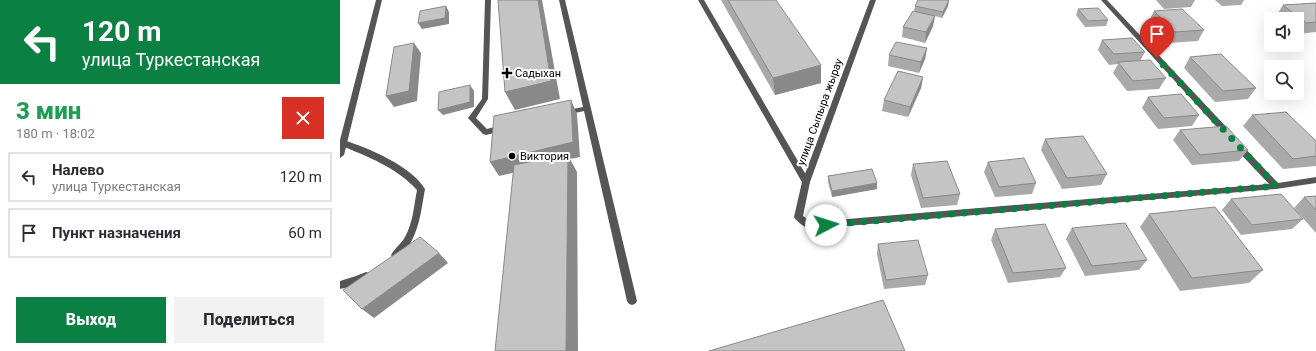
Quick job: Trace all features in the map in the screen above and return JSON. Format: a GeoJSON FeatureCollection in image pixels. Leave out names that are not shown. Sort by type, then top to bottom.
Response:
{"type":"FeatureCollection","features":[{"type":"Feature","properties":{"kind":"street"},"geometry":{"type":"LineString","coordinates":[[340,154],[379,0]]}},
{"type":"Feature","properties":{"kind":"street"},"geometry":{"type":"LineString","coordinates":[[488,0],[485,99],[472,118],[486,132],[507,127]]}},
{"type":"Feature","properties":{"kind":"street"},"geometry":{"type":"LineString","coordinates":[[562,0],[632,301]]}},
{"type":"Feature","properties":{"kind":"street"},"geometry":{"type":"LineString","coordinates":[[701,0],[806,182]]}},
{"type":"Feature","properties":{"kind":"street","name":"улица Сыпыра жырау"},"geometry":{"type":"LineString","coordinates":[[873,0],[806,182],[798,217],[811,226],[1276,186]]}},
{"type":"Feature","properties":{"kind":"street"},"geometry":{"type":"LineString","coordinates":[[1104,0],[1276,186],[1316,180]]}},
{"type":"Feature","properties":{"kind":"street"},"geometry":{"type":"LineString","coordinates":[[558,115],[587,108]]}},
{"type":"Feature","properties":{"kind":"street"},"geometry":{"type":"LineString","coordinates":[[343,143],[381,159],[402,171],[413,179],[421,189],[413,232],[403,249],[391,260]]}},
{"type":"Feature","properties":{"kind":"street"},"geometry":{"type":"LineString","coordinates":[[340,285],[358,280],[372,273]]}},
{"type":"Feature","properties":{"kind":"building"},"geometry":{"type":"Polygon","coordinates":[[[498,0],[538,0],[551,81],[505,92],[498,0]]]}},
{"type":"Feature","properties":{"kind":"building"},"geometry":{"type":"Polygon","coordinates":[[[728,0],[776,0],[821,65],[773,78],[728,0]]]}},
{"type":"Feature","properties":{"kind":"building"},"geometry":{"type":"Polygon","coordinates":[[[918,0],[949,0],[943,12],[915,6],[918,0]]]}},
{"type":"Feature","properties":{"kind":"building"},"geometry":{"type":"Polygon","coordinates":[[[1316,3],[1316,22],[1306,23],[1304,21],[1304,12],[1292,12],[1283,5],[1316,3]]]}},
{"type":"Feature","properties":{"kind":"building"},"geometry":{"type":"Polygon","coordinates":[[[446,6],[445,18],[418,23],[420,11],[446,6]]]}},
{"type":"Feature","properties":{"kind":"building"},"geometry":{"type":"Polygon","coordinates":[[[1098,8],[1108,20],[1088,21],[1078,9],[1098,8]]]}},
{"type":"Feature","properties":{"kind":"building"},"geometry":{"type":"Polygon","coordinates":[[[1182,9],[1204,30],[1175,32],[1154,11],[1182,9]]]}},
{"type":"Feature","properties":{"kind":"building"},"geometry":{"type":"Polygon","coordinates":[[[913,11],[935,16],[926,32],[903,27],[913,11]]]}},
{"type":"Feature","properties":{"kind":"building"},"geometry":{"type":"Polygon","coordinates":[[[1132,38],[1145,52],[1114,54],[1102,40],[1132,38]]]}},
{"type":"Feature","properties":{"kind":"building"},"geometry":{"type":"Polygon","coordinates":[[[896,42],[927,48],[921,62],[889,55],[896,42]]]}},
{"type":"Feature","properties":{"kind":"building"},"geometry":{"type":"Polygon","coordinates":[[[414,43],[409,91],[386,96],[394,47],[414,43]]]}},
{"type":"Feature","properties":{"kind":"building"},"geometry":{"type":"Polygon","coordinates":[[[1221,54],[1256,88],[1223,91],[1190,57],[1221,54]]]}},
{"type":"Feature","properties":{"kind":"building"},"geometry":{"type":"Polygon","coordinates":[[[1150,60],[1166,78],[1133,81],[1118,62],[1150,60]]]}},
{"type":"Feature","properties":{"kind":"building"},"geometry":{"type":"Polygon","coordinates":[[[898,71],[923,77],[910,107],[884,100],[898,71]]]}},
{"type":"Feature","properties":{"kind":"building"},"geometry":{"type":"Polygon","coordinates":[[[470,85],[470,102],[438,110],[439,92],[470,85]]]}},
{"type":"Feature","properties":{"kind":"building"},"geometry":{"type":"Polygon","coordinates":[[[1181,94],[1199,115],[1164,118],[1148,97],[1181,94]]]}},
{"type":"Feature","properties":{"kind":"building"},"geometry":{"type":"Polygon","coordinates":[[[571,100],[573,142],[490,162],[494,116],[571,100]]]}},
{"type":"Feature","properties":{"kind":"building"},"geometry":{"type":"Polygon","coordinates":[[[1286,112],[1316,141],[1316,156],[1293,159],[1252,115],[1286,112]]]}},
{"type":"Feature","properties":{"kind":"building"},"geometry":{"type":"Polygon","coordinates":[[[1226,126],[1248,150],[1200,155],[1180,130],[1226,126]]]}},
{"type":"Feature","properties":{"kind":"building"},"geometry":{"type":"Polygon","coordinates":[[[1083,136],[1107,174],[1067,178],[1045,139],[1083,136]]]}},
{"type":"Feature","properties":{"kind":"building"},"geometry":{"type":"Polygon","coordinates":[[[568,154],[566,351],[495,351],[514,165],[568,154]]]}},
{"type":"Feature","properties":{"kind":"building"},"geometry":{"type":"Polygon","coordinates":[[[1024,158],[1036,183],[999,187],[988,162],[1024,158]]]}},
{"type":"Feature","properties":{"kind":"building"},"geometry":{"type":"Polygon","coordinates":[[[947,161],[960,194],[923,198],[913,164],[947,161]]]}},
{"type":"Feature","properties":{"kind":"building"},"geometry":{"type":"Polygon","coordinates":[[[872,169],[877,183],[832,191],[828,176],[872,169]]]}},
{"type":"Feature","properties":{"kind":"building"},"geometry":{"type":"Polygon","coordinates":[[[1281,194],[1303,219],[1252,225],[1231,199],[1281,194]]]}},
{"type":"Feature","properties":{"kind":"building"},"geometry":{"type":"Polygon","coordinates":[[[1316,196],[1316,210],[1304,197],[1316,196]]]}},
{"type":"Feature","properties":{"kind":"building"},"geometry":{"type":"Polygon","coordinates":[[[1215,207],[1263,270],[1192,278],[1149,214],[1215,207]]]}},
{"type":"Feature","properties":{"kind":"building"},"geometry":{"type":"Polygon","coordinates":[[[1125,223],[1147,260],[1092,266],[1072,228],[1125,223]]]}},
{"type":"Feature","properties":{"kind":"building"},"geometry":{"type":"Polygon","coordinates":[[[1045,224],[1066,268],[1013,273],[995,229],[1045,224]]]}},
{"type":"Feature","properties":{"kind":"building"},"geometry":{"type":"Polygon","coordinates":[[[420,237],[439,253],[362,309],[343,290],[420,237]]]}},
{"type":"Feature","properties":{"kind":"building"},"geometry":{"type":"Polygon","coordinates":[[[918,240],[928,275],[886,280],[878,244],[918,240]]]}},
{"type":"Feature","properties":{"kind":"building"},"geometry":{"type":"Polygon","coordinates":[[[883,300],[905,351],[709,351],[883,300]]]}},
{"type":"Feature","properties":{"kind":"place","name":"Садыхан"},"geometry":{"type":"Point","coordinates":[507,73]}},
{"type":"Feature","properties":{"kind":"place","name":"Виктория"},"geometry":{"type":"Point","coordinates":[512,156]}},
{"type":"Feature","properties":{"kind":"route"},"geometry":{"type":"LineString","coordinates":[[826,225],[1276,186],[1157,58]]}}]}
